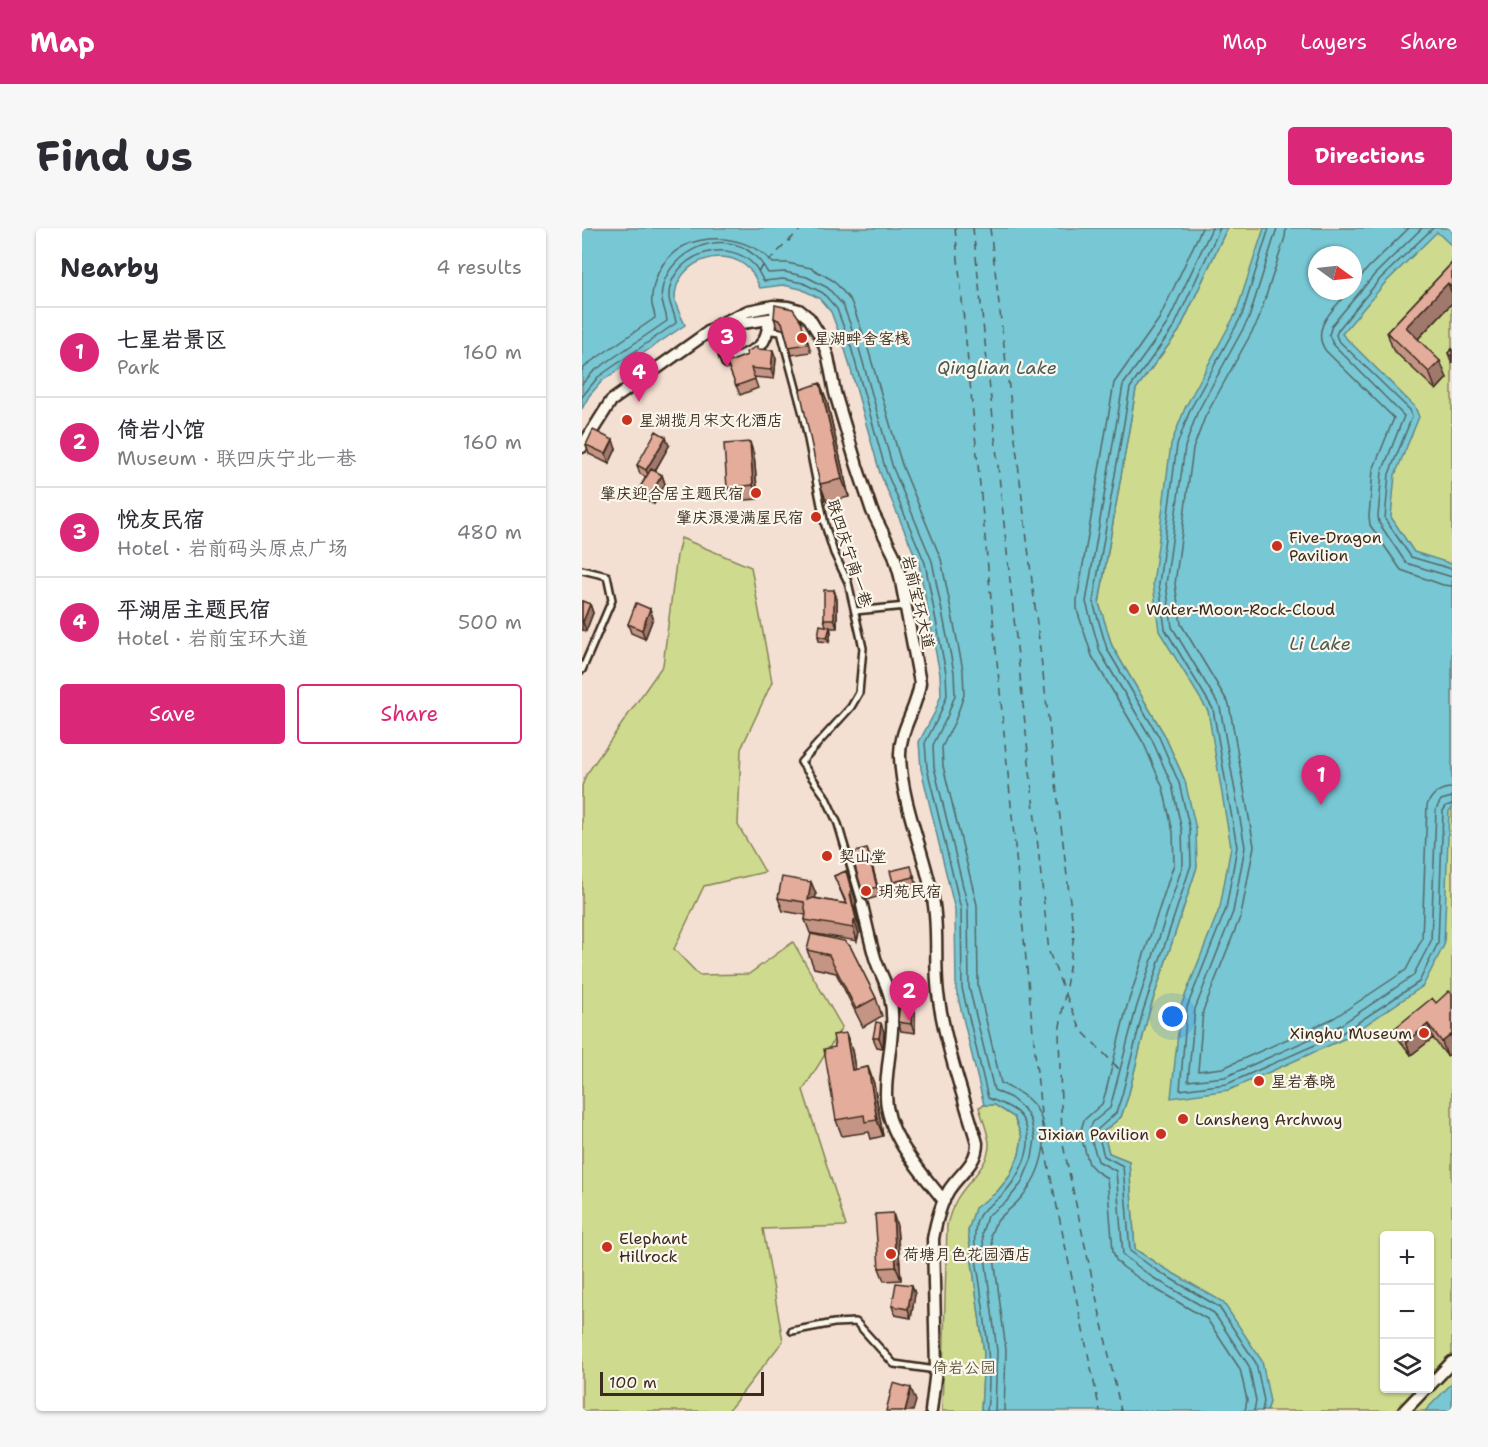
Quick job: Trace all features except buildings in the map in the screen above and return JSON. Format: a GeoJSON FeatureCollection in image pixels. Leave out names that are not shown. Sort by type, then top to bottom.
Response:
{"type":"FeatureCollection","features":[{"type":"Feature","properties":{"kind":"street","name":"岩前宝环大道"},"geometry":{"type":"LineString","coordinates":[[582,447],[611,401],[718,325],[748,311],[773,306],[799,310],[816,327],[828,357],[830,395],[872,511],[894,555],[920,683],[919,696],[901,736],[900,758],[904,790],[933,899],[938,991],[943,1026],[977,1143],[974,1161],[958,1178],[944,1201]]}},
{"type":"Feature","properties":{"kind":"street"},"geometry":{"type":"LineString","coordinates":[[769,319],[768,334],[760,348],[727,362],[719,337],[735,324],[769,319]]}},
{"type":"Feature","properties":{"kind":"street"},"geometry":{"type":"LineString","coordinates":[[862,904],[875,958],[890,996],[892,1048],[886,1094],[889,1117],[906,1151],[944,1201],[933,1239],[936,1370],[933,1408]]}},
{"type":"Feature","properties":{"kind":"street"},"geometry":{"type":"LineString","coordinates":[[1434,1381],[1452,1362]]}},
{"type":"Feature","properties":{"kind":"street"},"geometry":{"type":"LineString","coordinates":[[1404,1411],[1422,1393]]}},
{"type":"Feature","properties":{"kind":"lane","name":"联四庆宁南一巷"},"geometry":{"type":"LineString","coordinates":[[773,306],[772,331],[781,332],[801,405],[825,525],[834,554],[848,582],[863,648],[859,693],[851,707],[801,762],[825,796],[838,824],[862,904]]}},
{"type":"Feature","properties":{"kind":"lane"},"geometry":{"type":"LineString","coordinates":[[801,405],[809,402]]}},
{"type":"Feature","properties":{"kind":"lane"},"geometry":{"type":"LineString","coordinates":[[582,570],[607,576],[612,600],[582,670]]}},
{"type":"Feature","properties":{"kind":"lane"},"geometry":{"type":"LineString","coordinates":[[855,611],[906,606]]}},
{"type":"Feature","properties":{"kind":"lane"},"geometry":{"type":"LineString","coordinates":[[792,1331],[834,1323],[856,1322],[894,1364],[936,1370]]}},
{"type":"Feature","properties":{"kind":"green space"},"geometry":{"type":"Polygon","coordinates":[[[1227,228],[1452,228],[1452,1411],[1267,1411],[1270,1402],[1159,1265],[1135,1249],[1129,1161],[1109,1153],[1103,1132],[1121,1117],[1149,1012],[1197,867],[1185,781],[1164,734],[1112,646],[1099,604],[1136,389],[1179,331],[1227,228]]]}},
{"type":"Feature","properties":{"kind":"green space"},"geometry":{"type":"Polygon","coordinates":[[[681,538],[751,567],[772,682],[741,749],[738,825],[765,872],[704,886],[674,949],[699,975],[749,974],[793,942],[842,1027],[803,1090],[846,1226],[763,1229],[783,1341],[728,1411],[582,1411],[582,786],[586,775],[663,665],[681,538]]]}},
{"type":"Feature","properties":{"kind":"green space","name":"倚岩公园"},"geometry":{"type":"Polygon","coordinates":[[[995,1105],[1014,1117],[1022,1137],[1019,1155],[1009,1177],[996,1193],[976,1208],[968,1231],[984,1353],[981,1411],[942,1411],[947,1225],[961,1192],[986,1159],[989,1143],[979,1107],[995,1105]]]}},
{"type":"Feature","properties":{"kind":"water","name":"Qinglian Lake"},"geometry":{"type":"Polygon","coordinates":[[[582,228],[1227,228],[1179,331],[1136,389],[1099,603],[1112,646],[1164,734],[1185,781],[1196,829],[1197,867],[1149,1012],[1121,1117],[1103,1132],[1109,1153],[1129,1161],[1135,1249],[1223,1302],[1262,1361],[1270,1402],[1267,1411],[981,1411],[984,1353],[968,1231],[975,1208],[996,1193],[1009,1177],[1019,1155],[1022,1137],[1014,1117],[995,1105],[984,1105],[956,989],[955,910],[921,769],[919,742],[941,695],[940,674],[919,565],[880,473],[845,349],[831,312],[819,298],[801,289],[783,285],[760,288],[750,270],[738,261],[714,257],[702,260],[683,275],[677,285],[675,301],[685,325],[602,381],[589,396],[582,409],[582,228]]]}},
{"type":"Feature","properties":{"kind":"water","name":"Li Lake"},"geometry":{"type":"Polygon","coordinates":[[[1264,228],[1452,228],[1452,246],[1437,232],[1385,283],[1342,334],[1415,407],[1419,417],[1395,475],[1391,517],[1414,552],[1452,564],[1452,808],[1449,811],[1444,945],[1423,986],[1346,1038],[1229,1090],[1171,1098],[1181,1006],[1220,907],[1231,847],[1208,711],[1159,631],[1153,584],[1171,444],[1185,408],[1236,313],[1264,228]]]}},
{"type":"Feature","properties":{"kind":"water"},"geometry":{"type":"Polygon","coordinates":[[[1452,1383],[1452,1411],[1425,1411],[1452,1383]]]}},
{"type":"Feature","properties":{"kind":"ferry route"},"geometry":{"type":"LineString","coordinates":[[758,271],[802,228]]}},
{"type":"Feature","properties":{"kind":"ferry route"},"geometry":{"type":"LineString","coordinates":[[955,228],[1044,1145],[1100,1411]]}},
{"type":"Feature","properties":{"kind":"ferry route"},"geometry":{"type":"LineString","coordinates":[[973,228],[1049,952],[1064,991]]}},
{"type":"Feature","properties":{"kind":"ferry route"},"geometry":{"type":"LineString","coordinates":[[990,228],[1074,935],[1059,1033],[1062,1140],[1121,1411]]}},
{"type":"Feature","properties":{"kind":"ferry route"},"geometry":{"type":"LineString","coordinates":[[1066,995],[1081,1030],[1119,1069]]}},
{"type":"Feature","properties":{"kind":"place","name":"星湖畔舍客栈"},"geometry":{"type":"Point","coordinates":[802,338]}},
{"type":"Feature","properties":{"kind":"place","name":"悦友民宿"},"geometry":{"type":"Point","coordinates":[727,367]}},
{"type":"Feature","properties":{"kind":"place","name":"平湖居主题民宿"},"geometry":{"type":"Point","coordinates":[639,402]}},
{"type":"Feature","properties":{"kind":"place","name":"星湖揽月宋文化酒店"},"geometry":{"type":"Point","coordinates":[627,420]}},
{"type":"Feature","properties":{"kind":"place","name":"肇庆迎合居主题民宿"},"geometry":{"type":"Point","coordinates":[756,493]}},
{"type":"Feature","properties":{"kind":"place","name":"肇庆浪漫满屋民宿"},"geometry":{"type":"Point","coordinates":[816,517]}},
{"type":"Feature","properties":{"kind":"place","name":"Five-Dragon Pavilion"},"geometry":{"type":"Point","coordinates":[1277,546]}},
{"type":"Feature","properties":{"kind":"place","name":"Water-Moon-Rock-Cloud"},"geometry":{"type":"Point","coordinates":[1134,609]}},
{"type":"Feature","properties":{"kind":"place","name":"七星岩景区"},"geometry":{"type":"Point","coordinates":[1321,805]}},
{"type":"Feature","properties":{"kind":"place","name":"契山堂"},"geometry":{"type":"Point","coordinates":[827,856]}},
{"type":"Feature","properties":{"kind":"place","name":"玥苑民宿"},"geometry":{"type":"Point","coordinates":[866,891]}},
{"type":"Feature","properties":{"kind":"place","name":"倚岩小馆"},"geometry":{"type":"Point","coordinates":[909,1021]}},
{"type":"Feature","properties":{"kind":"place","name":"Xinghu Museum"},"geometry":{"type":"Point","coordinates":[1424,1033]}},
{"type":"Feature","properties":{"kind":"place","name":"星岩春晓"},"geometry":{"type":"Point","coordinates":[1259,1081]}},
{"type":"Feature","properties":{"kind":"place","name":"Lansheng Archway"},"geometry":{"type":"Point","coordinates":[1183,1119]}},
{"type":"Feature","properties":{"kind":"place","name":"Jixian Pavilion"},"geometry":{"type":"Point","coordinates":[1161,1134]}},
{"type":"Feature","properties":{"kind":"place","name":"Elephant Hillrock"},"geometry":{"type":"Point","coordinates":[607,1247]}},
{"type":"Feature","properties":{"kind":"place","name":"荷塘月色花园酒店"},"geometry":{"type":"Point","coordinates":[891,1254]}}]}
